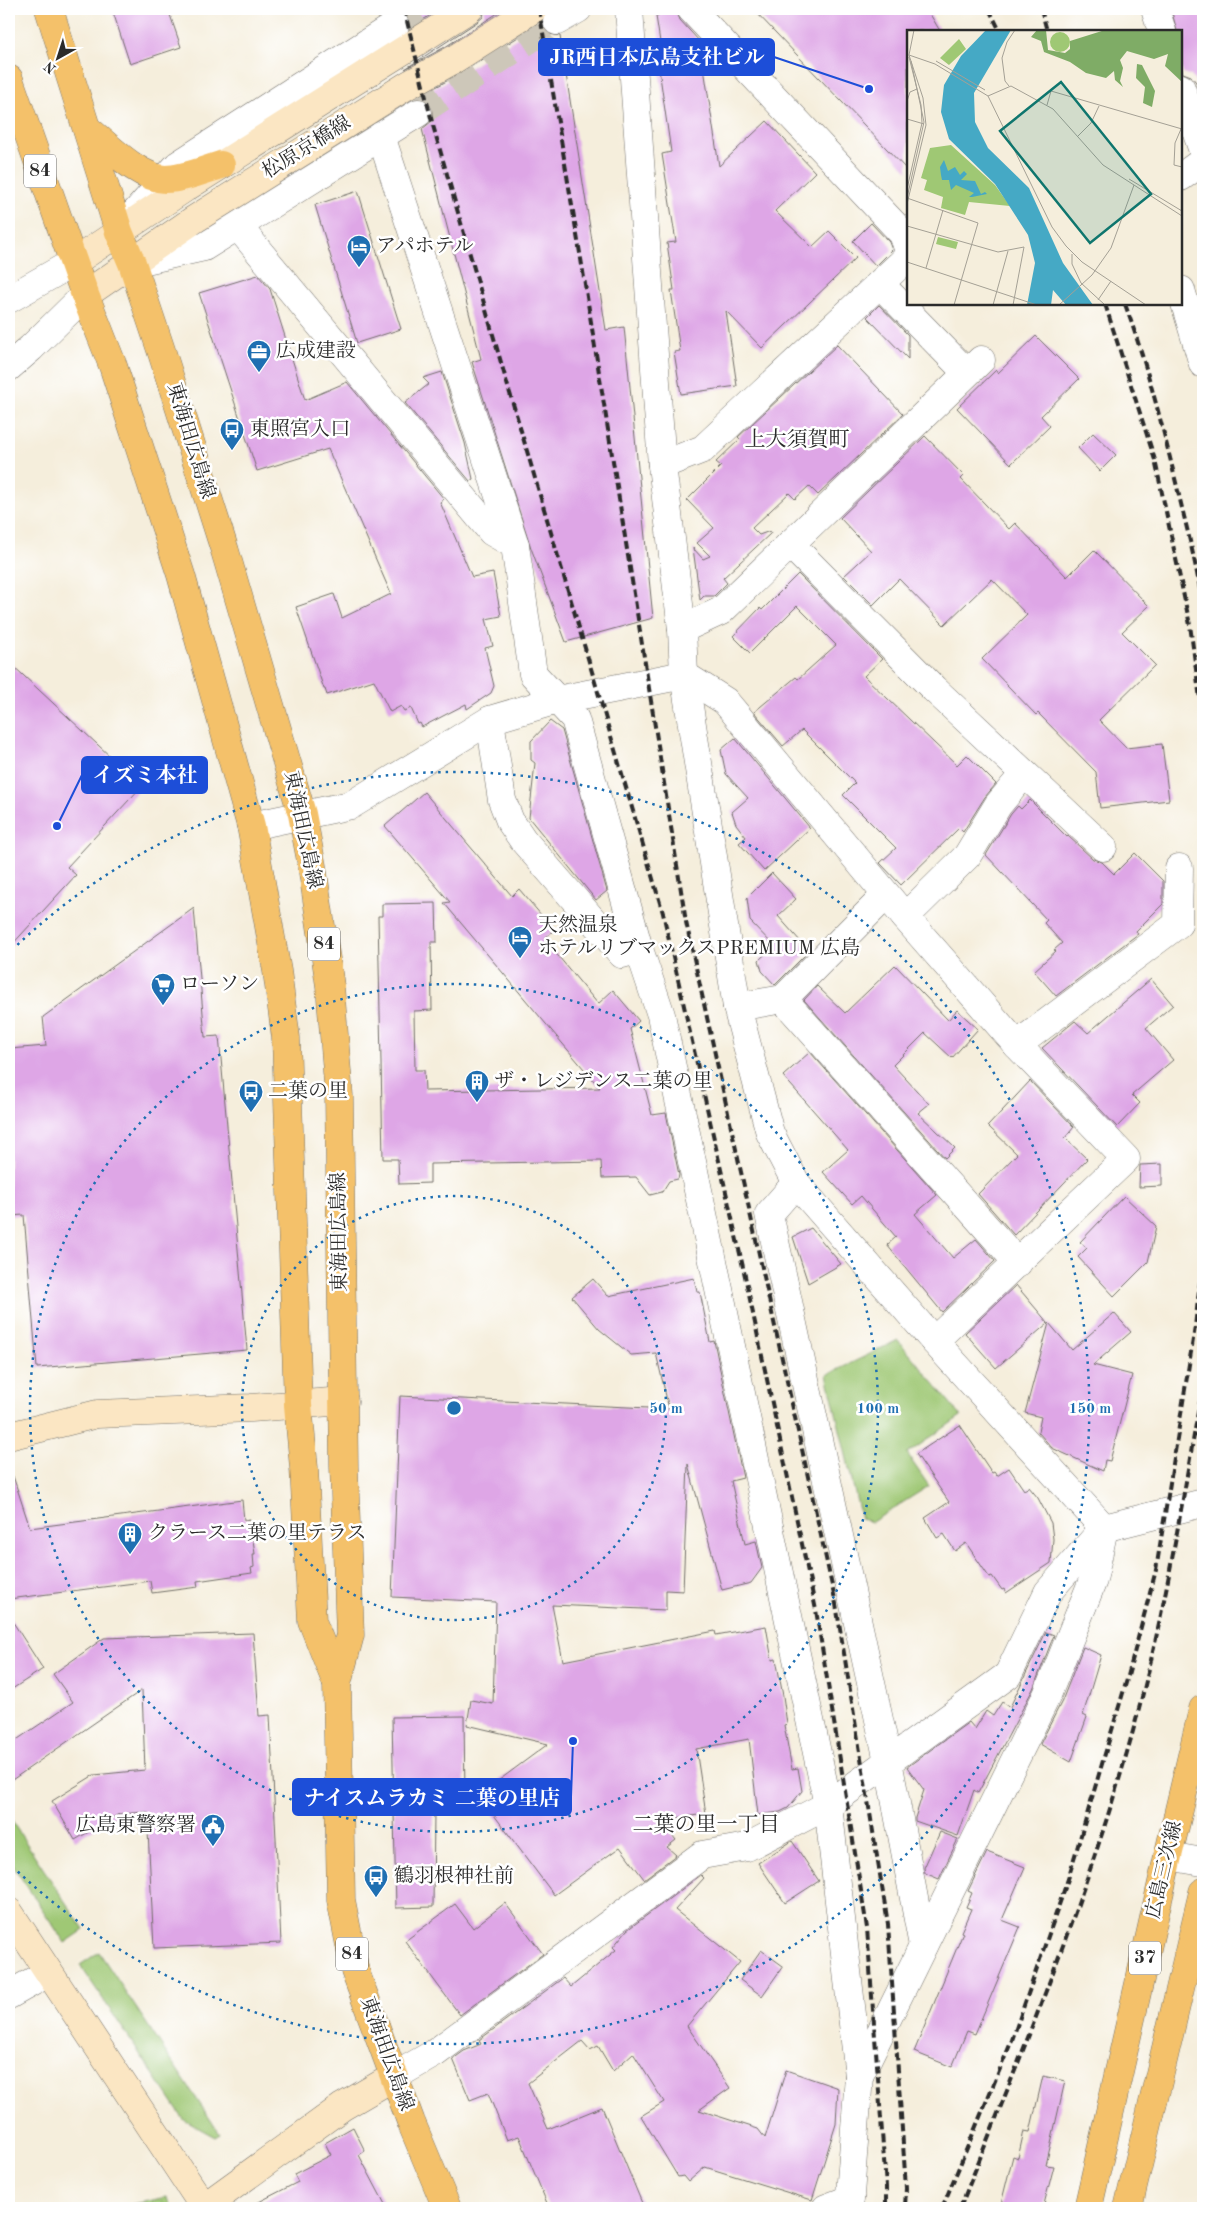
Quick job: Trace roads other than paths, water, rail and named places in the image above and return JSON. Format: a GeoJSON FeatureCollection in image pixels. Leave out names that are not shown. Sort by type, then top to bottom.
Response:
{"type":"FeatureCollection","features":[{"type":"Feature","properties":{"kind":"main road","name":"東海田広島線"},"geometry":{"type":"LineString","coordinates":[[49,9],[119,232],[132,263],[225,552],[302,814],[330,986],[339,1096],[350,1635],[337,1684],[341,1900],[356,1971],[394,2076],[447,2208]]}},
{"type":"Feature","properties":{"kind":"main road","name":"東海田広島線"},"geometry":{"type":"LineString","coordinates":[[9,79],[85,295],[113,366],[188,596],[250,826],[277,971],[286,1038],[298,1405],[304,1468],[312,1621],[337,1684]]}},
{"type":"Feature","properties":{"kind":"main road"},"geometry":{"type":"LineString","coordinates":[[87,129],[142,172],[153,177],[166,179],[221,165]]}},
{"type":"Feature","properties":{"kind":"main road","name":"広島三次線"},"geometry":{"type":"LineString","coordinates":[[1088,2208],[1203,1708]]}},
{"type":"Feature","properties":{"kind":"main road","name":"広島三次線"},"geometry":{"type":"LineString","coordinates":[[1128,2208],[1203,1892]]}},
{"type":"Feature","properties":{"kind":"street","name":"松原京橋線"},"geometry":{"type":"LineString","coordinates":[[74,262],[221,165],[469,9]]}},
{"type":"Feature","properties":{"kind":"street","name":"松原京橋線"},"geometry":{"type":"LineString","coordinates":[[85,295],[221,203],[533,9]]}},
{"type":"Feature","properties":{"kind":"street"},"geometry":{"type":"LineString","coordinates":[[628,9],[662,465],[682,629],[684,675],[737,1007],[770,1133],[796,1182],[934,1341],[1104,1528]]}},
{"type":"Feature","properties":{"kind":"street"},"geometry":{"type":"LineString","coordinates":[[691,9],[903,234],[907,245]]}},
{"type":"Feature","properties":{"kind":"street"},"geometry":{"type":"LineString","coordinates":[[1155,9],[1162,30]]}},
{"type":"Feature","properties":{"kind":"street"},"geometry":{"type":"LineString","coordinates":[[119,232],[178,165],[395,25]]}},
{"type":"Feature","properties":{"kind":"street"},"geometry":{"type":"LineString","coordinates":[[1182,91],[1203,151]]}},
{"type":"Feature","properties":{"kind":"street"},"geometry":{"type":"LineString","coordinates":[[132,263],[204,247],[418,112]]}},
{"type":"Feature","properties":{"kind":"street"},"geometry":{"type":"LineString","coordinates":[[381,136],[515,545],[533,674],[575,719],[639,949],[661,1015],[828,1805],[859,2076],[842,2205]]}},
{"type":"Feature","properties":{"kind":"street"},"geometry":{"type":"LineString","coordinates":[[1182,176],[1203,161]]}},
{"type":"Feature","properties":{"kind":"street"},"geometry":{"type":"LineString","coordinates":[[241,225],[246,236],[492,532],[515,545]]}},
{"type":"Feature","properties":{"kind":"street"},"geometry":{"type":"LineString","coordinates":[[662,465],[703,449],[907,258]]}},
{"type":"Feature","properties":{"kind":"street"},"geometry":{"type":"LineString","coordinates":[[9,299],[74,262]]}},
{"type":"Feature","properties":{"kind":"street"},"geometry":{"type":"LineString","coordinates":[[682,629],[721,611],[973,366],[880,284]]}},
{"type":"Feature","properties":{"kind":"street"},"geometry":{"type":"LineString","coordinates":[[1182,293],[1203,364]]}},
{"type":"Feature","properties":{"kind":"street"},"geometry":{"type":"LineString","coordinates":[[9,367],[85,295]]}},
{"type":"Feature","properties":{"kind":"street"},"geometry":{"type":"LineString","coordinates":[[790,544],[934,689],[1103,847]]}},
{"type":"Feature","properties":{"kind":"street"},"geometry":{"type":"LineString","coordinates":[[250,826],[351,805],[490,720],[557,700],[684,675],[725,701],[905,917],[1017,1045],[1126,1159],[934,1341]]}},
{"type":"Feature","properties":{"kind":"street"},"geometry":{"type":"LineString","coordinates":[[490,720],[502,800],[516,830],[622,954],[639,949]]}},
{"type":"Feature","properties":{"kind":"street"},"geometry":{"type":"LineString","coordinates":[[905,917],[967,856],[998,805],[1024,774]]}},
{"type":"Feature","properties":{"kind":"street"},"geometry":{"type":"LineString","coordinates":[[1017,1045],[1178,924],[1179,868]]}},
{"type":"Feature","properties":{"kind":"street"},"geometry":{"type":"LineString","coordinates":[[737,1007],[783,999],[886,894]]}},
{"type":"Feature","properties":{"kind":"street"},"geometry":{"type":"LineString","coordinates":[[783,999],[1018,1263]]}},
{"type":"Feature","properties":{"kind":"street"},"geometry":{"type":"LineString","coordinates":[[796,1182],[769,1214],[888,1762],[923,1946]]}},
{"type":"Feature","properties":{"kind":"street"},"geometry":{"type":"LineString","coordinates":[[9,1436],[97,1414],[298,1405],[344,1401]]}},
{"type":"Feature","properties":{"kind":"street"},"geometry":{"type":"LineString","coordinates":[[9,1912],[204,2208],[342,2107],[435,2053],[702,1855],[747,1847],[828,1805],[1008,1675],[1048,1592],[1104,1528],[1203,1503]]}},
{"type":"Feature","properties":{"kind":"street"},"geometry":{"type":"LineString","coordinates":[[859,2076],[1047,1695],[1093,1580],[1104,1528]]}},
{"type":"Feature","properties":{"kind":"street"},"geometry":{"type":"LineString","coordinates":[[1168,1856],[1203,1862]]}},
{"type":"Feature","properties":{"kind":"street"},"geometry":{"type":"LineString","coordinates":[[9,1995],[48,1973]]}},
{"type":"Feature","properties":{"kind":"tunnel"},"geometry":{"type":"LineString","coordinates":[[395,25],[422,9]]}},
{"type":"Feature","properties":{"kind":"tunnel"},"geometry":{"type":"LineString","coordinates":[[418,113],[557,21]]}},
{"type":"Feature","properties":{"kind":"railway"},"geometry":{"type":"LineString","coordinates":[[404,9],[432,122],[663,913],[745,1276],[816,1610],[867,1928],[886,2208]]}},
{"type":"Feature","properties":{"kind":"railway"},"geometry":{"type":"LineString","coordinates":[[539,9],[581,259],[686,922],[836,1604],[888,1924],[906,2188],[905,2208]]}},
{"type":"Feature","properties":{"kind":"railway"},"geometry":{"type":"LineString","coordinates":[[989,9],[1000,30]]}},
{"type":"Feature","properties":{"kind":"railway"},"geometry":{"type":"LineString","coordinates":[[1041,9],[1047,30]]}},
{"type":"Feature","properties":{"kind":"railway"},"geometry":{"type":"LineString","coordinates":[[1105,305],[1155,460],[1190,625],[1203,721]]}},
{"type":"Feature","properties":{"kind":"railway"},"geometry":{"type":"LineString","coordinates":[[1125,305],[1147,373],[1166,444],[1195,565],[1203,610]]}},
{"type":"Feature","properties":{"kind":"railway"},"geometry":{"type":"LineString","coordinates":[[942,2208],[1012,2040],[1068,1879],[1128,1676],[1156,1570],[1195,1327],[1203,1254]]}},
{"type":"Feature","properties":{"kind":"railway"},"geometry":{"type":"LineString","coordinates":[[960,2208],[1055,1967],[1099,1844],[1118,1782],[1147,1678],[1156,1636],[1203,1384]]}},
{"type":"Feature","properties":{"kind":"place","name":"JR西日本広島支社ビル"},"geometry":{"type":"Point","coordinates":[869,89]}},
{"type":"Feature","properties":{"kind":"place","name":"アパホテル"},"geometry":{"type":"Point","coordinates":[359,268]}},
{"type":"Feature","properties":{"kind":"place","name":"広成建設"},"geometry":{"type":"Point","coordinates":[259,373]}},
{"type":"Feature","properties":{"kind":"place","name":"東照宮入口"},"geometry":{"type":"Point","coordinates":[232,451]}},
{"type":"Feature","properties":{"kind":"place","name":"イズミ本社"},"geometry":{"type":"Point","coordinates":[57,826]}},
{"type":"Feature","properties":{"kind":"place","name":"天然温泉 ホテルリブマックスPREMIUM 広島"},"geometry":{"type":"Point","coordinates":[520,959]}},
{"type":"Feature","properties":{"kind":"place","name":"ローソン"},"geometry":{"type":"Point","coordinates":[163,1006]}},
{"type":"Feature","properties":{"kind":"place","name":"ザ・レジデンス二葉の里"},"geometry":{"type":"Point","coordinates":[477,1103]}},
{"type":"Feature","properties":{"kind":"place","name":"二葉の里"},"geometry":{"type":"Point","coordinates":[251,1113]}},
{"type":"Feature","properties":{"kind":"place","name":"クラース二葉の里テラス"},"geometry":{"type":"Point","coordinates":[130,1555]}},
{"type":"Feature","properties":{"kind":"place","name":"ナイスムラカミ 二葉の里店"},"geometry":{"type":"Point","coordinates":[573,1741]}},
{"type":"Feature","properties":{"kind":"place","name":"広島東警察署"},"geometry":{"type":"Point","coordinates":[213,1847]}},
{"type":"Feature","properties":{"kind":"place","name":"鶴羽根神社前"},"geometry":{"type":"Point","coordinates":[376,1898]}},
{"type":"Feature","properties":{"kind":"district","name":"上大須賀町"},"geometry":{"type":"Point","coordinates":[797,440]}},
{"type":"Feature","properties":{"kind":"district","name":"二葉の里一丁目"},"geometry":{"type":"Point","coordinates":[706,1825]}}]}
